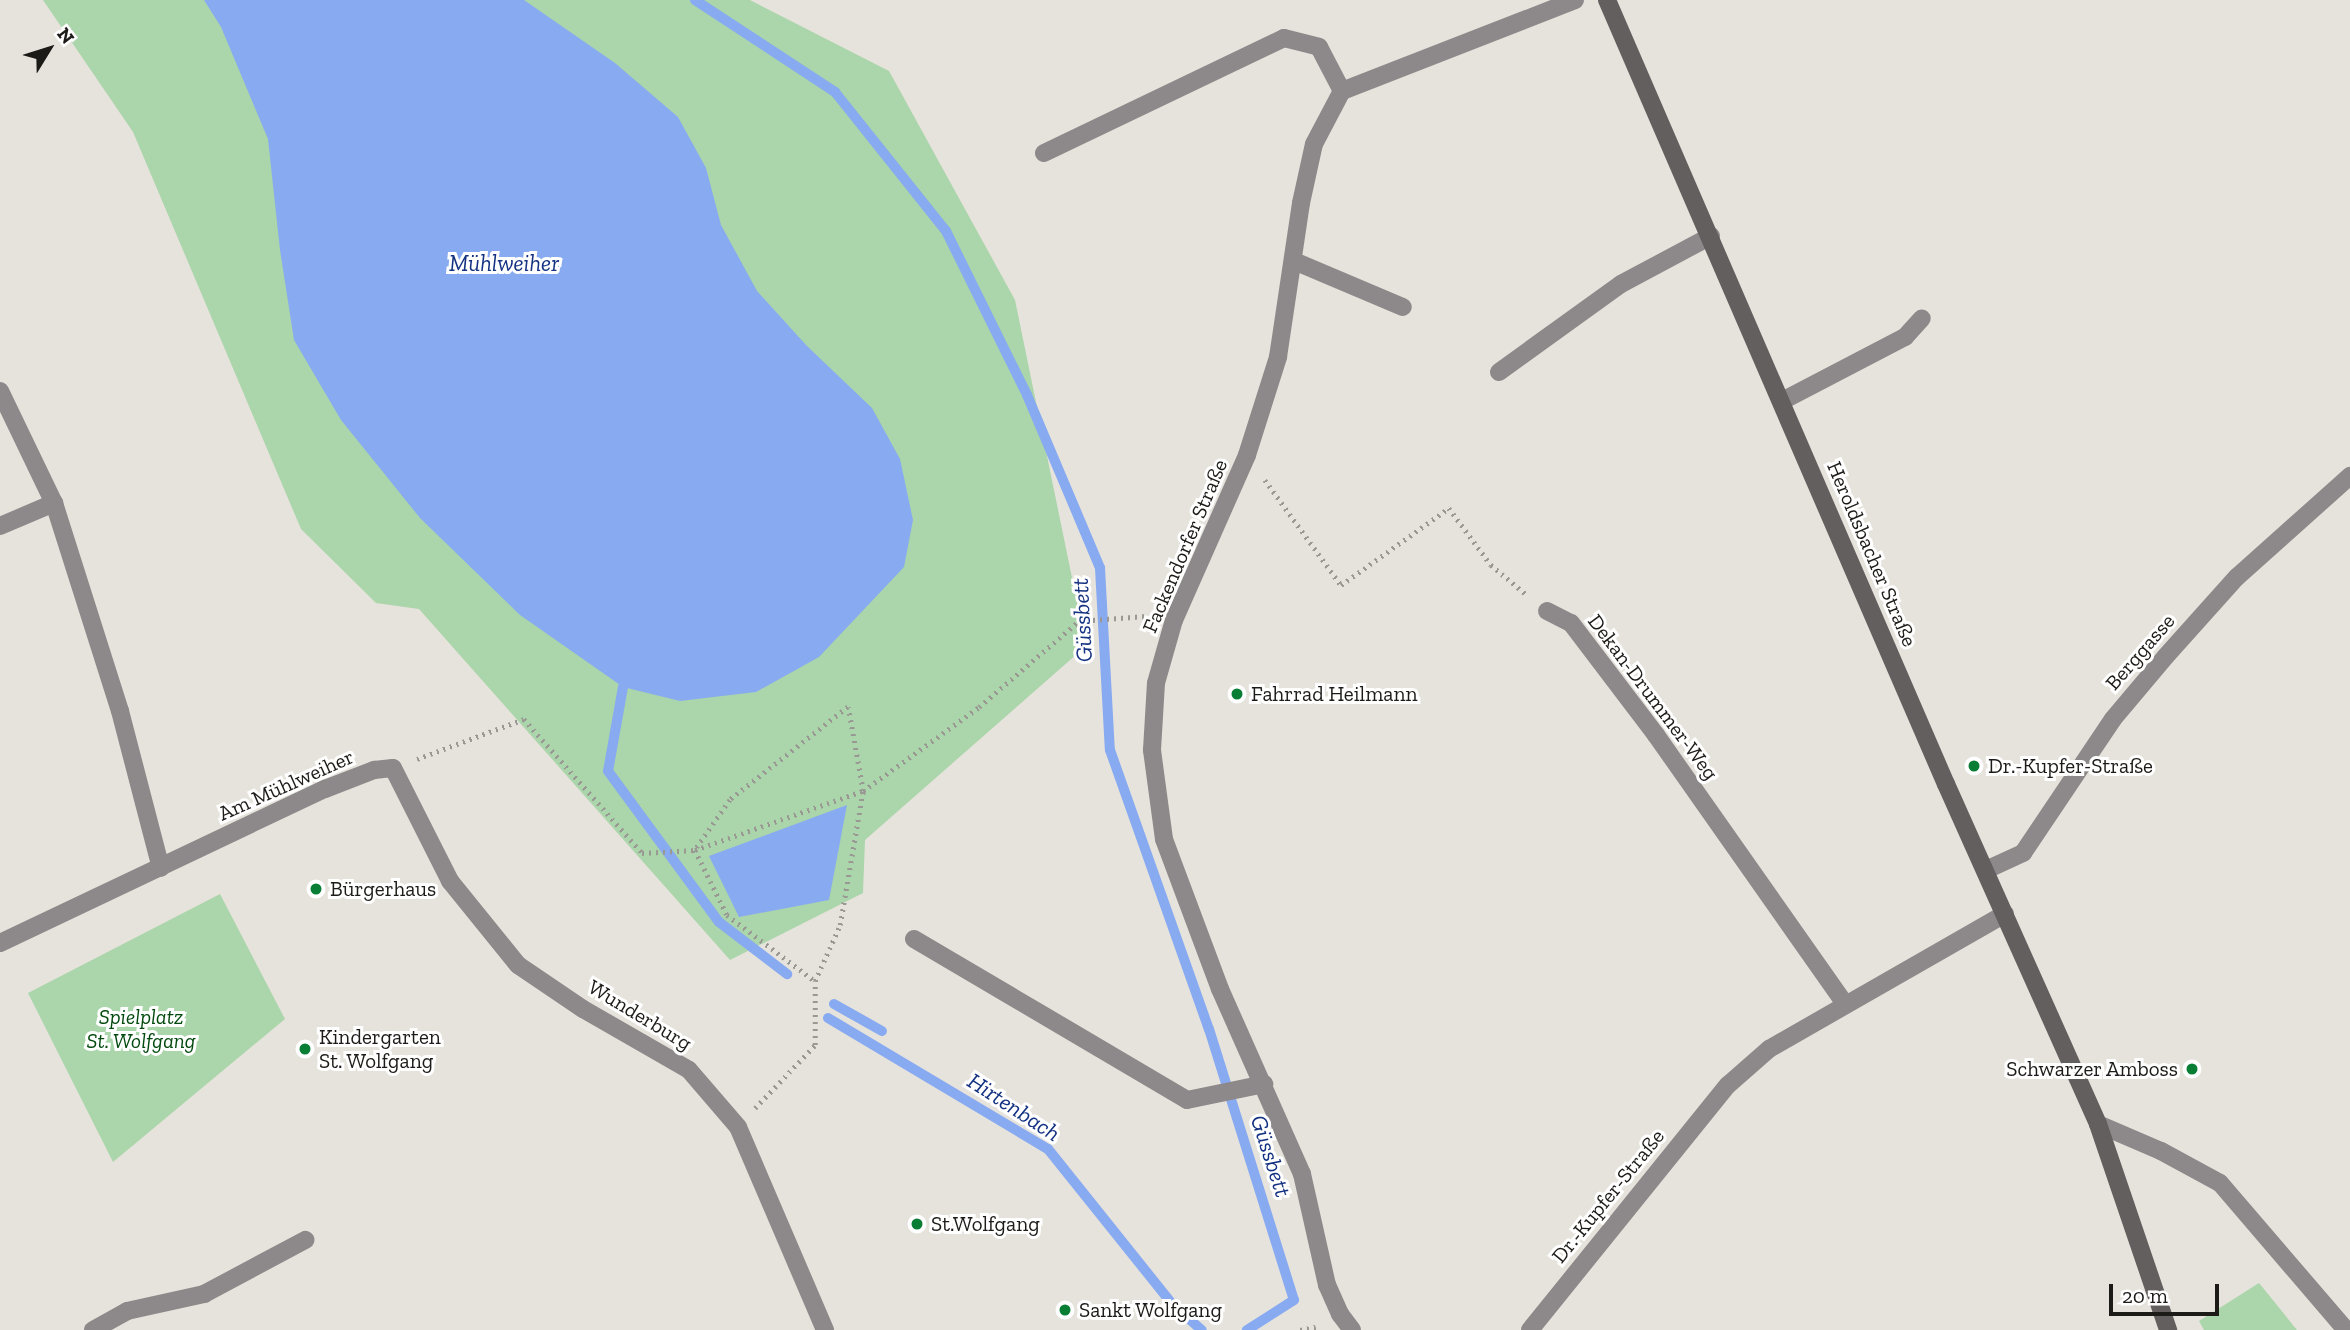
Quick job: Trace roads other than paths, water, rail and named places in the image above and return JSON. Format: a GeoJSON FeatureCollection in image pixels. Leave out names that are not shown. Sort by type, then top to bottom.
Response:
{"type":"FeatureCollection","features":[{"type":"Feature","properties":{"kind":"street"},"geometry":{"type":"LineString","coordinates":[[1044,153],[1284,38],[1319,47],[1342,90],[1575,0]]}},
{"type":"Feature","properties":{"kind":"street","name":"Heroldsbacher Straße"},"geometry":{"type":"LineString","coordinates":[[1607,0],[2098,1124],[2168,1330]]}},
{"type":"Feature","properties":{"kind":"street","name":"Fackendorfer Straße"},"geometry":{"type":"LineString","coordinates":[[1342,90],[1314,144],[1301,203],[1278,357],[1247,455],[1174,620],[1156,683],[1152,750],[1164,839],[1220,989],[1302,1174],[1327,1285],[1339,1314],[1352,1330]]}},
{"type":"Feature","properties":{"kind":"street"},"geometry":{"type":"LineString","coordinates":[[1499,372],[1621,284],[1711,236]]}},
{"type":"Feature","properties":{"kind":"street"},"geometry":{"type":"LineString","coordinates":[[1294,261],[1403,307]]}},
{"type":"Feature","properties":{"kind":"street"},"geometry":{"type":"LineString","coordinates":[[1782,401],[1905,337],[1922,318]]}},
{"type":"Feature","properties":{"kind":"street"},"geometry":{"type":"LineString","coordinates":[[0,391],[54,503],[120,711],[161,867]]}},
{"type":"Feature","properties":{"kind":"street","name":"Berggasse"},"geometry":{"type":"LineString","coordinates":[[1986,870],[2023,853],[2113,719],[2166,656],[2237,577],[2350,476]]}},
{"type":"Feature","properties":{"kind":"street"},"geometry":{"type":"LineString","coordinates":[[0,526],[54,503]]}},
{"type":"Feature","properties":{"kind":"street","name":"Dekan-Drummer-Weg"},"geometry":{"type":"LineString","coordinates":[[1547,611],[1571,623],[1656,735],[1845,1004]]}},
{"type":"Feature","properties":{"kind":"street","name":"Am Mühlweiher"},"geometry":{"type":"LineString","coordinates":[[0,943],[325,789],[374,771],[393,768],[450,881]]}},
{"type":"Feature","properties":{"kind":"street","name":"Wunderburg"},"geometry":{"type":"LineString","coordinates":[[450,881],[518,965],[583,1009],[688,1070],[738,1127],[825,1330]]}},
{"type":"Feature","properties":{"kind":"street","name":"Dr.-Kupfer-Straße"},"geometry":{"type":"LineString","coordinates":[[1530,1330],[1728,1085],[1769,1049],[2005,914]]}},
{"type":"Feature","properties":{"kind":"street"},"geometry":{"type":"LineString","coordinates":[[914,939],[1187,1100],[1264,1084]]}},
{"type":"Feature","properties":{"kind":"street"},"geometry":{"type":"LineString","coordinates":[[2098,1124],[2161,1151],[2220,1183],[2346,1330]]}},
{"type":"Feature","properties":{"kind":"street"},"geometry":{"type":"LineString","coordinates":[[93,1330],[127,1311],[204,1294],[304,1240]]}},
{"type":"Feature","properties":{"kind":"water","name":"Mühlweiher"},"geometry":{"type":"Polygon","coordinates":[[[204,0],[524,0],[615,63],[678,117],[706,168],[721,225],[757,291],[807,346],[872,408],[900,459],[913,520],[904,567],[819,657],[756,692],[680,701],[623,687],[520,615],[420,518],[341,420],[294,340],[280,250],[268,139],[221,27],[204,0]]]}},
{"type":"Feature","properties":{"kind":"water"},"geometry":{"type":"Polygon","coordinates":[[[847,805],[829,900],[739,917],[709,856],[847,805]]]}},
{"type":"Feature","properties":{"kind":"waterway","name":"Güssbett"},"geometry":{"type":"LineString","coordinates":[[695,0],[835,92],[946,231],[1027,395],[1100,568],[1110,750],[1209,1029],[1294,1300],[1247,1330]]}},
{"type":"Feature","properties":{"kind":"waterway","name":"Hirtenbach"},"geometry":{"type":"LineString","coordinates":[[623,687],[608,771],[719,922],[787,974]]}},
{"type":"Feature","properties":{"kind":"waterway"},"geometry":{"type":"LineString","coordinates":[[834,1004],[882,1031]]}},
{"type":"Feature","properties":{"kind":"waterway","name":"Hirtenbach"},"geometry":{"type":"LineString","coordinates":[[828,1018],[1048,1149],[1173,1305],[1202,1330]]}},
{"type":"Feature","properties":{"kind":"place","name":"Fahrrad Heilmann"},"geometry":{"type":"Point","coordinates":[1237,694]}},
{"type":"Feature","properties":{"kind":"place","name":"Dr.-Kupfer-Straße"},"geometry":{"type":"Point","coordinates":[1974,766]}},
{"type":"Feature","properties":{"kind":"place","name":"Bürgerhaus"},"geometry":{"type":"Point","coordinates":[316,889]}},
{"type":"Feature","properties":{"kind":"place","name":"Kindergarten St. Wolfgang"},"geometry":{"type":"Point","coordinates":[305,1049]}},
{"type":"Feature","properties":{"kind":"place","name":"Schwarzer Amboss"},"geometry":{"type":"Point","coordinates":[2192,1069]}},
{"type":"Feature","properties":{"kind":"place","name":"St.Wolfgang"},"geometry":{"type":"Point","coordinates":[917,1224]}},
{"type":"Feature","properties":{"kind":"place","name":"Sankt Wolfgang"},"geometry":{"type":"Point","coordinates":[1065,1310]}},
{"type":"Feature","properties":{"kind":"park label","name":"Spielplatz St. Wolfgang"},"geometry":{"type":"Point","coordinates":[141,1029]}}]}
